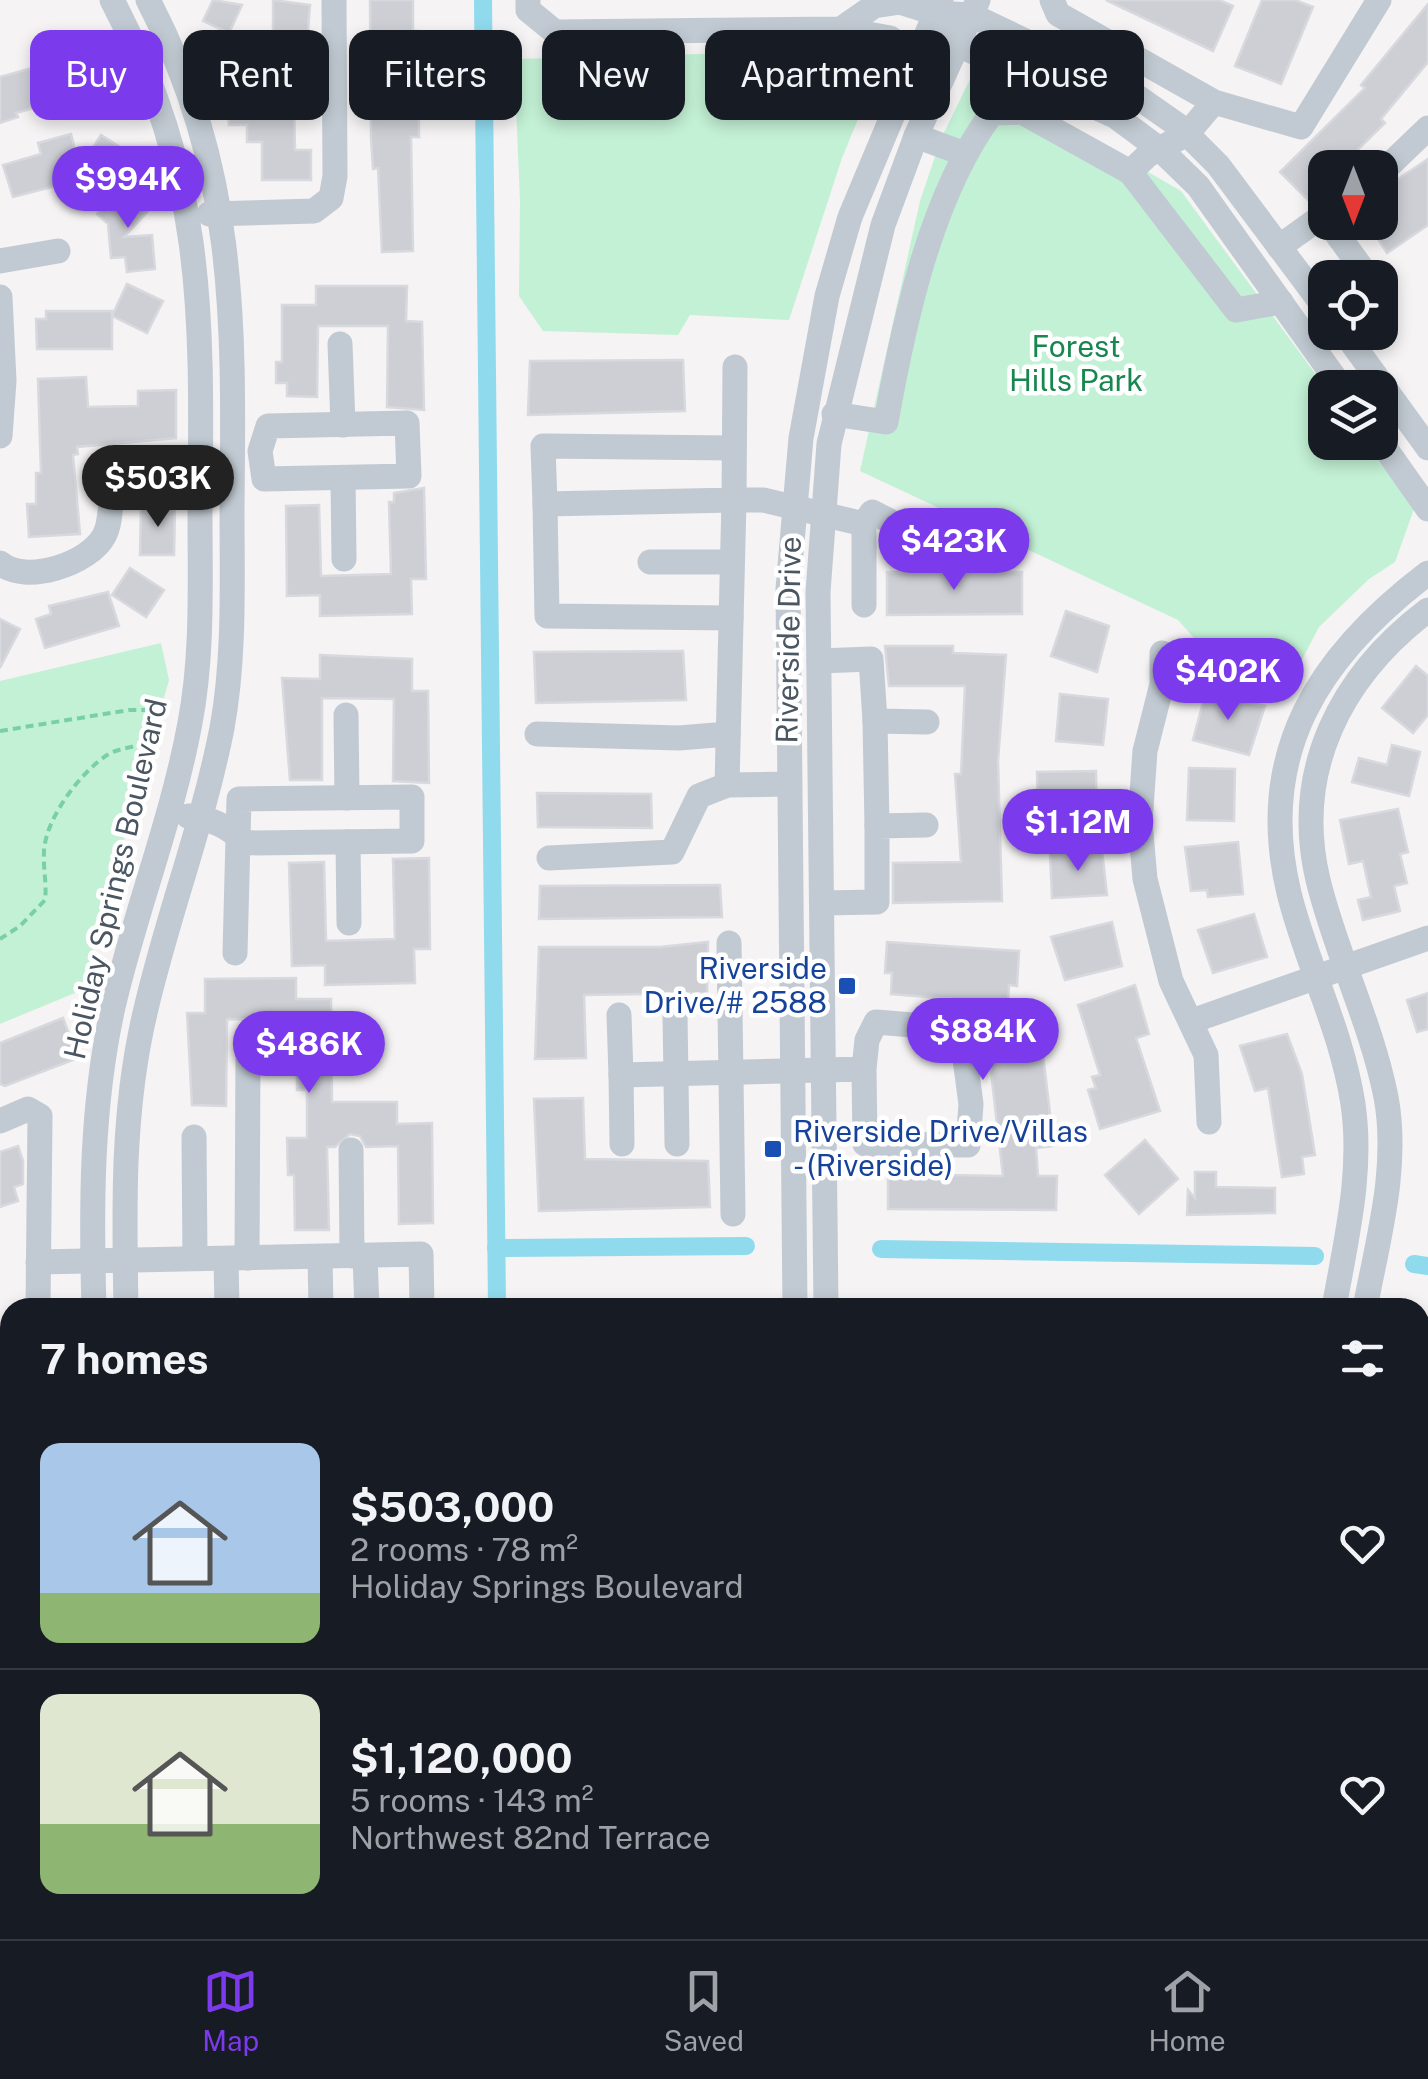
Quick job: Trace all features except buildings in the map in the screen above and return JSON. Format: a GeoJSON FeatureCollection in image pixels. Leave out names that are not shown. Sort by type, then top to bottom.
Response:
{"type":"FeatureCollection","features":[{"type":"Feature","properties":{"kind":"street","name":"Holiday Springs Boulevard"},"geometry":{"type":"LineString","coordinates":[[94,1298],[97,1102],[114,1006],[191,720],[200,633],[200,289],[190,214],[163,111],[144,60],[112,0]]}},
{"type":"Feature","properties":{"kind":"street","name":"Holiday Springs Boulevard"},"geometry":{"type":"LineString","coordinates":[[126,1298],[129,1106],[141,1032],[202,818],[222,725],[231,635],[231,287],[222,213],[200,119],[172,47],[148,0]]}},
{"type":"Feature","properties":{"kind":"street"},"geometry":{"type":"LineString","coordinates":[[190,214],[314,211],[331,198],[335,176],[334,0]]}},
{"type":"Feature","properties":{"kind":"street"},"geometry":{"type":"LineString","coordinates":[[528,0],[528,10],[555,32],[705,31]]}},
{"type":"Feature","properties":{"kind":"street"},"geometry":{"type":"LineString","coordinates":[[1052,0],[1058,14],[1214,102],[1301,127],[1379,0]]}},
{"type":"Feature","properties":{"kind":"street"},"geometry":{"type":"LineString","coordinates":[[840,30],[874,6],[900,2],[975,7],[1126,90],[1187,134],[1218,165],[1308,285]]}},
{"type":"Feature","properties":{"kind":"street"},"geometry":{"type":"LineString","coordinates":[[938,7],[956,44],[1115,116],[1162,151],[1198,186],[1329,370]]}},
{"type":"Feature","properties":{"kind":"street","name":"Riverside Drive"},"geometry":{"type":"LineString","coordinates":[[928,30],[938,7]]}},
{"type":"Feature","properties":{"kind":"street","name":"Riverside Drive"},"geometry":{"type":"LineString","coordinates":[[826,1298],[819,661],[824,515],[834,414],[883,224],[916,136],[975,7]]}},
{"type":"Feature","properties":{"kind":"street"},"geometry":{"type":"LineString","coordinates":[[1130,172],[1148,155],[1162,151],[1187,134],[1214,102]]}},
{"type":"Feature","properties":{"kind":"street"},"geometry":{"type":"LineString","coordinates":[[834,414],[886,422],[902,331],[962,153],[992,113],[1022,112],[1130,172],[1236,310],[1281,302]]}},
{"type":"Feature","properties":{"kind":"street","name":"Riverside Drive"},"geometry":{"type":"LineString","coordinates":[[795,1298],[788,589],[801,438],[827,296],[850,218],[890,120]]}},
{"type":"Feature","properties":{"kind":"street"},"geometry":{"type":"LineString","coordinates":[[1398,157],[1428,128]]}},
{"type":"Feature","properties":{"kind":"street"},"geometry":{"type":"LineString","coordinates":[[916,136],[962,153]]}},
{"type":"Feature","properties":{"kind":"street"},"geometry":{"type":"LineString","coordinates":[[1279,246],[1308,228]]}},
{"type":"Feature","properties":{"kind":"street"},"geometry":{"type":"LineString","coordinates":[[0,261],[58,251]]}},
{"type":"Feature","properties":{"kind":"street"},"geometry":{"type":"LineString","coordinates":[[0,297],[4,381],[0,436]]}},
{"type":"Feature","properties":{"kind":"street"},"geometry":{"type":"LineString","coordinates":[[340,344],[342,425]]}},
{"type":"Feature","properties":{"kind":"street"},"geometry":{"type":"LineString","coordinates":[[1357,350],[1428,448]]}},
{"type":"Feature","properties":{"kind":"street"},"geometry":{"type":"LineString","coordinates":[[727,785],[735,368]]}},
{"type":"Feature","properties":{"kind":"street"},"geometry":{"type":"LineString","coordinates":[[408,424],[409,476],[264,479],[260,451],[268,426],[342,425],[408,424]]}},
{"type":"Feature","properties":{"kind":"street"},"geometry":{"type":"LineString","coordinates":[[731,618],[547,616],[543,446],[734,448]]}},
{"type":"Feature","properties":{"kind":"street"},"geometry":{"type":"LineString","coordinates":[[2,566],[27,574],[76,561],[96,549],[107,532],[113,482],[136,470],[201,465],[260,451]]}},
{"type":"Feature","properties":{"kind":"street"},"geometry":{"type":"LineString","coordinates":[[1393,460],[1428,509]]}},
{"type":"Feature","properties":{"kind":"street"},"geometry":{"type":"LineString","coordinates":[[343,478],[344,559]]}},
{"type":"Feature","properties":{"kind":"street"},"geometry":{"type":"LineString","coordinates":[[546,504],[734,500],[795,506],[864,524]]}},
{"type":"Feature","properties":{"kind":"street"},"geometry":{"type":"LineString","coordinates":[[864,604],[864,524],[872,512],[929,541]]}},
{"type":"Feature","properties":{"kind":"street"},"geometry":{"type":"LineString","coordinates":[[650,562],[732,562]]}},
{"type":"Feature","properties":{"kind":"street"},"geometry":{"type":"LineString","coordinates":[[1336,1298],[1358,1152],[1343,1057],[1320,976],[1290,895],[1281,824],[1283,785],[1297,728],[1321,679],[1376,613],[1428,574]]}},
{"type":"Feature","properties":{"kind":"street"},"geometry":{"type":"LineString","coordinates":[[1368,1298],[1387,1188],[1386,1100],[1350,968],[1328,914],[1312,838],[1315,782],[1333,719],[1347,693],[1394,636],[1428,610]]}},
{"type":"Feature","properties":{"kind":"street"},"geometry":{"type":"LineString","coordinates":[[819,661],[871,651],[878,902],[822,902]]}},
{"type":"Feature","properties":{"kind":"street"},"geometry":{"type":"LineString","coordinates":[[1162,653],[1162,684],[1145,751],[1140,822],[1145,880],[1171,980],[1206,1055],[1210,1122]]}},
{"type":"Feature","properties":{"kind":"street"},"geometry":{"type":"LineString","coordinates":[[1321,679],[1347,693]]}},
{"type":"Feature","properties":{"kind":"street"},"geometry":{"type":"LineString","coordinates":[[346,715],[346,798]]}},
{"type":"Feature","properties":{"kind":"street"},"geometry":{"type":"LineString","coordinates":[[875,720],[927,722]]}},
{"type":"Feature","properties":{"kind":"street"},"geometry":{"type":"LineString","coordinates":[[538,734],[679,738],[728,734]]}},
{"type":"Feature","properties":{"kind":"street"},"geometry":{"type":"LineString","coordinates":[[549,858],[672,852],[699,796],[727,785],[789,784]]}},
{"type":"Feature","properties":{"kind":"street"},"geometry":{"type":"LineString","coordinates":[[168,813],[202,818],[236,835],[245,843],[412,842],[412,797],[239,800],[236,835],[234,953]]}},
{"type":"Feature","properties":{"kind":"street"},"geometry":{"type":"LineString","coordinates":[[876,826],[926,825]]}},
{"type":"Feature","properties":{"kind":"street"},"geometry":{"type":"LineString","coordinates":[[348,842],[349,923]]}},
{"type":"Feature","properties":{"kind":"street"},"geometry":{"type":"LineString","coordinates":[[1192,1020],[1428,938]]}},
{"type":"Feature","properties":{"kind":"street"},"geometry":{"type":"LineString","coordinates":[[729,943],[733,1214]]}},
{"type":"Feature","properties":{"kind":"street"},"geometry":{"type":"LineString","coordinates":[[620,1015],[622,1144]]}},
{"type":"Feature","properties":{"kind":"street"},"geometry":{"type":"LineString","coordinates":[[675,1015],[677,1144]]}},
{"type":"Feature","properties":{"kind":"street"},"geometry":{"type":"LineString","coordinates":[[876,1022],[961,1030],[971,1104],[968,1145],[865,1144],[864,1069],[867,1040],[876,1022]]}},
{"type":"Feature","properties":{"kind":"street"},"geometry":{"type":"LineString","coordinates":[[229,1298],[236,1258],[248,1052]]}},
{"type":"Feature","properties":{"kind":"street"},"geometry":{"type":"LineString","coordinates":[[621,1076],[864,1069]]}},
{"type":"Feature","properties":{"kind":"street"},"geometry":{"type":"LineString","coordinates":[[0,1121],[28,1108],[40,1116],[38,1298]]}},
{"type":"Feature","properties":{"kind":"street"},"geometry":{"type":"LineString","coordinates":[[194,1137],[195,1258]]}},
{"type":"Feature","properties":{"kind":"street"},"geometry":{"type":"LineString","coordinates":[[351,1150],[364,1298]]}},
{"type":"Feature","properties":{"kind":"street"},"geometry":{"type":"LineString","coordinates":[[1344,1250],[1375,1258]]}},
{"type":"Feature","properties":{"kind":"street"},"geometry":{"type":"LineString","coordinates":[[38,1262],[421,1254],[422,1298]]}},
{"type":"Feature","properties":{"kind":"street"},"geometry":{"type":"LineString","coordinates":[[320,1256],[321,1298]]}},
{"type":"Feature","properties":{"kind":"path"},"geometry":{"type":"LineString","coordinates":[[0,731],[129,710],[150,710],[158,721],[158,736],[140,748],[111,752],[88,771],[50,824],[44,852],[45,900],[20,926],[0,938]]}},
{"type":"Feature","properties":{"kind":"green space"},"geometry":{"type":"Polygon","coordinates":[[[685,54],[705,54],[705,120],[858,120],[789,320],[690,315],[678,335],[543,331],[519,296],[517,120],[522,120],[522,59],[542,58],[542,120],[685,120],[685,54]]]}},
{"type":"Feature","properties":{"kind":"green space","name":"Forest Hills Park"},"geometry":{"type":"Polygon","coordinates":[[[970,79],[970,120],[1059,120],[1181,191],[1313,370],[1308,370],[1308,460],[1378,460],[1414,509],[1395,562],[1369,579],[1319,627],[1285,692],[1193,659],[1193,637],[1178,620],[860,471],[920,201],[941,139],[970,79]]]}},
{"type":"Feature","properties":{"kind":"green space"},"geometry":{"type":"Polygon","coordinates":[[[161,643],[169,680],[82,990],[0,1024],[0,681],[161,643]]]}},
{"type":"Feature","properties":{"kind":"waterway"},"geometry":{"type":"LineString","coordinates":[[483,0],[497,1298]]}},
{"type":"Feature","properties":{"kind":"waterway"},"geometry":{"type":"LineString","coordinates":[[496,1248],[746,1246]]}},
{"type":"Feature","properties":{"kind":"waterway"},"geometry":{"type":"LineString","coordinates":[[881,1249],[1315,1256]]}},
{"type":"Feature","properties":{"kind":"waterway"},"geometry":{"type":"LineString","coordinates":[[1414,1264],[1428,1266]]}},
{"type":"Feature","properties":{"kind":"place","name":"Riverside Drive/# 2588"},"geometry":{"type":"Point","coordinates":[847,986]}},
{"type":"Feature","properties":{"kind":"place","name":"Riverside Drive/Villas - (Riverside)"},"geometry":{"type":"Point","coordinates":[773,1149]}}]}
